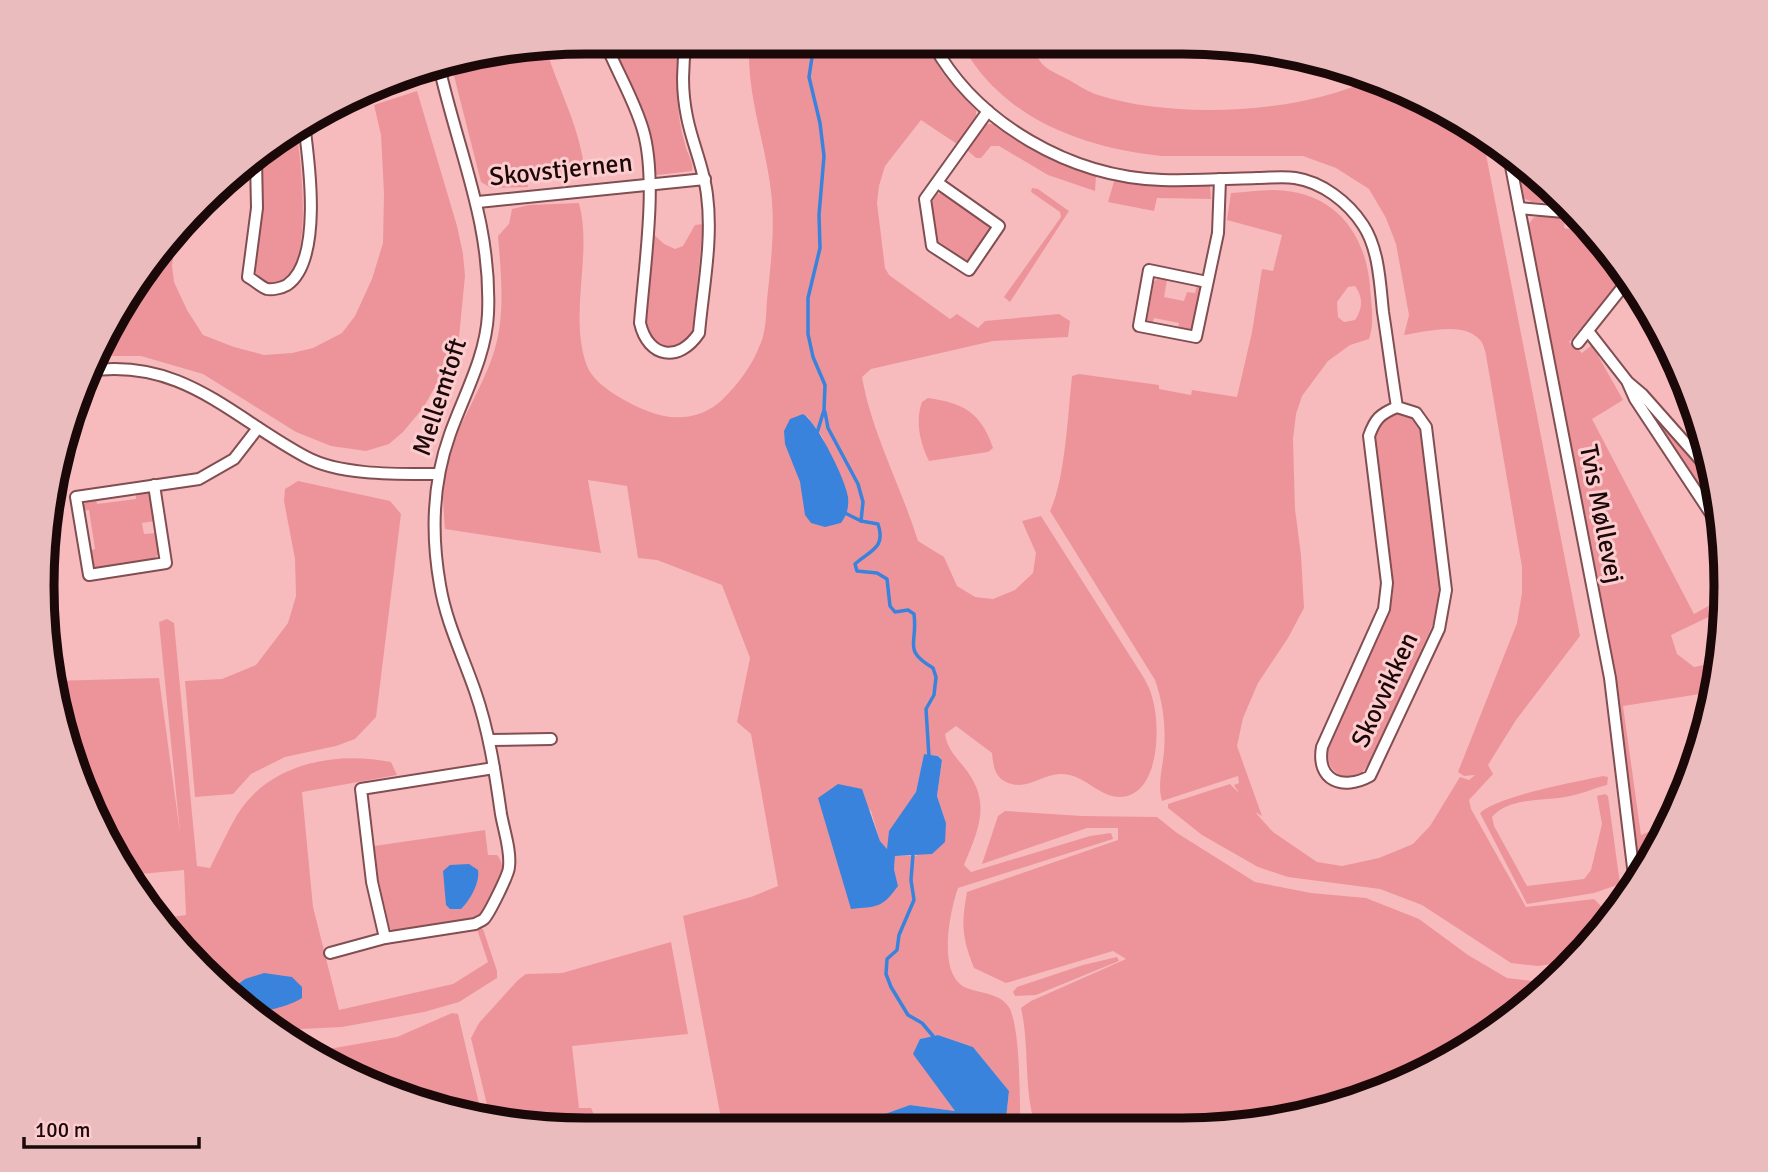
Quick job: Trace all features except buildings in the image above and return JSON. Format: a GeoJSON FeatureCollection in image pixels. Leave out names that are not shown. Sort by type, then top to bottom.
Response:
{"type":"FeatureCollection","features":[{"type":"Feature","properties":{"kind":"street","name":"Skovstjernen"},"geometry":{"type":"LineString","coordinates":[[610,54],[630,92],[645,134],[650,184],[640,323],[648,344],[659,351],[671,353],[686,348],[699,333],[708,230],[709,208],[705,179],[687,116],[683,70],[685,54]]}},
{"type":"Feature","properties":{"kind":"street"},"geometry":{"type":"LineString","coordinates":[[940,54],[959,83],[988,111],[1015,131],[1042,147],[1106,172],[1161,180],[1294,178],[1323,187],[1343,202],[1364,226],[1376,258],[1396,407]]}},
{"type":"Feature","properties":{"kind":"street","name":"Mellemtoft"},"geometry":{"type":"LineString","coordinates":[[385,938],[475,924],[485,918],[510,868],[489,740],[475,691],[450,628],[440,587],[433,509],[449,436],[476,368],[488,317],[488,259],[478,202],[441,74]]}},
{"type":"Feature","properties":{"kind":"street"},"geometry":{"type":"LineString","coordinates":[[938,183],[999,226],[969,270],[932,246],[925,199],[988,111]]}},
{"type":"Feature","properties":{"kind":"street"},"geometry":{"type":"LineString","coordinates":[[256,169],[257,208],[248,277],[267,289],[284,287],[300,272],[311,225],[311,179],[305,135]]}},
{"type":"Feature","properties":{"kind":"street","name":"Tvis Møllevej"},"geometry":{"type":"LineString","coordinates":[[1511,168],[1610,678],[1633,867]]}},
{"type":"Feature","properties":{"kind":"street","name":"Skovstjernen"},"geometry":{"type":"LineString","coordinates":[[478,202],[705,179]]}},
{"type":"Feature","properties":{"kind":"street"},"geometry":{"type":"LineString","coordinates":[[1207,282],[1149,270],[1139,326],[1196,337],[1217,233],[1220,179]]}},
{"type":"Feature","properties":{"kind":"street"},"geometry":{"type":"LineString","coordinates":[[1519,208],[1560,212]]}},
{"type":"Feature","properties":{"kind":"street"},"geometry":{"type":"LineString","coordinates":[[1578,343],[1623,289]]}},
{"type":"Feature","properties":{"kind":"street"},"geometry":{"type":"LineString","coordinates":[[1588,331],[1627,381],[1698,456]]}},
{"type":"Feature","properties":{"kind":"street"},"geometry":{"type":"LineString","coordinates":[[101,369],[157,373],[205,391],[307,458],[335,467],[363,471],[439,474]]}},
{"type":"Feature","properties":{"kind":"street"},"geometry":{"type":"LineString","coordinates":[[1627,381],[1635,399],[1708,509]]}},
{"type":"Feature","properties":{"kind":"street","name":"Skovvikken"},"geometry":{"type":"LineString","coordinates":[[1396,407],[1416,413],[1426,427],[1447,590],[1439,629],[1370,776],[1350,784],[1336,781],[1325,773],[1320,758],[1322,747],[1384,609],[1387,583],[1369,436],[1374,421],[1381,413],[1396,407]]}},
{"type":"Feature","properties":{"kind":"street"},"geometry":{"type":"LineString","coordinates":[[154,485],[166,562],[89,575],[76,497],[154,485],[199,479],[234,459],[258,428]]}},
{"type":"Feature","properties":{"kind":"street"},"geometry":{"type":"LineString","coordinates":[[489,740],[551,739]]}},
{"type":"Feature","properties":{"kind":"street"},"geometry":{"type":"LineString","coordinates":[[330,953],[385,938],[372,882],[361,789],[494,768]]}},
{"type":"Feature","properties":{"kind":"shaded area"},"geometry":{"type":"Polygon","coordinates":[[[616,54],[679,54],[678,107],[692,171],[657,175],[653,169],[645,117],[616,54]]]}},
{"type":"Feature","properties":{"kind":"shaded area"},"geometry":{"type":"Polygon","coordinates":[[[749,54],[932,54],[944,75],[976,110],[976,116],[957,144],[921,120],[885,166],[877,203],[885,268],[889,275],[950,319],[957,314],[978,328],[985,321],[1059,314],[1070,321],[1068,337],[993,341],[871,369],[862,377],[873,419],[918,541],[944,557],[957,586],[975,597],[993,599],[1015,590],[1033,573],[1036,553],[1022,521],[1041,516],[1144,678],[1155,709],[1156,741],[1150,772],[1143,785],[1133,794],[1120,797],[1061,774],[1026,784],[1012,784],[998,776],[992,753],[956,726],[945,734],[952,752],[973,780],[978,792],[978,827],[964,865],[971,872],[1090,836],[1111,833],[1113,839],[958,888],[949,927],[948,957],[951,971],[957,981],[967,988],[997,997],[1010,1009],[1018,1050],[1021,1118],[1006,1118],[1009,1091],[973,1047],[938,1035],[920,1039],[955,1111],[910,1105],[873,1118],[723,1118],[683,916],[751,897],[778,886],[751,734],[737,722],[750,658],[722,585],[657,560],[638,558],[627,486],[588,480],[601,553],[445,529],[443,491],[449,455],[487,372],[497,341],[502,296],[498,236],[509,224],[512,209],[529,205],[579,203],[583,223],[580,305],[582,346],[591,373],[612,392],[655,414],[686,417],[705,411],[723,399],[748,368],[764,330],[773,227],[770,184],[750,80],[749,54]],[[807,416],[795,464],[809,518],[819,525],[829,525],[841,523],[823,438],[807,416]],[[924,754],[916,792],[887,849],[880,841],[871,811],[838,784],[898,886],[894,869],[895,856],[916,856],[946,823],[937,796],[942,760],[939,756],[924,754]]]}},
{"type":"Feature","properties":{"kind":"shaded area"},"geometry":{"type":"Polygon","coordinates":[[[967,54],[1036,54],[1046,67],[1098,95],[1128,103],[1197,110],[1270,106],[1338,92],[1358,84],[1448,125],[1485,150],[1580,636],[1516,720],[1488,765],[1493,774],[1469,800],[1471,809],[1526,907],[1594,899],[1604,909],[1557,963],[1538,966],[1511,963],[1422,905],[1380,889],[1288,877],[1258,867],[1202,835],[1168,808],[1168,804],[1230,784],[1239,793],[1234,785],[1239,783],[1238,776],[1162,801],[1160,782],[1164,724],[1155,680],[1050,511],[1062,465],[1072,376],[1079,374],[1159,385],[1159,389],[1191,395],[1192,390],[1237,397],[1252,332],[1262,269],[1273,271],[1282,235],[1227,220],[1231,193],[1274,190],[1295,192],[1329,206],[1342,217],[1353,231],[1367,266],[1372,313],[1371,333],[1369,339],[1350,345],[1328,361],[1302,396],[1296,414],[1293,439],[1295,509],[1304,608],[1258,683],[1243,718],[1237,746],[1262,816],[1255,812],[1273,832],[1317,862],[1342,866],[1379,858],[1413,844],[1430,826],[1460,777],[1469,780],[1475,775],[1464,776],[1458,772],[1517,623],[1522,593],[1522,567],[1486,355],[1481,341],[1473,334],[1454,329],[1404,335],[1409,315],[1396,244],[1386,218],[1369,189],[1336,168],[1303,156],[1161,156],[1096,144],[1034,118],[998,91],[967,54]],[[1355,286],[1348,287],[1337,302],[1338,317],[1344,322],[1355,320],[1360,311],[1361,298],[1355,286]]]}},
{"type":"Feature","properties":{"kind":"shaded area"},"geometry":{"type":"Polygon","coordinates":[[[548,55],[579,141],[585,174],[532,181],[525,174],[528,187],[491,188],[481,182],[453,71],[548,55]]]}},
{"type":"Feature","properties":{"kind":"shaded area"},"geometry":{"type":"Polygon","coordinates":[[[417,91],[457,226],[465,276],[459,337],[447,366],[423,408],[403,432],[389,444],[366,451],[331,446],[296,432],[203,374],[141,356],[107,356],[125,320],[174,250],[174,282],[203,335],[264,355],[313,348],[342,333],[355,316],[372,279],[383,243],[381,135],[374,105],[417,91]]]}},
{"type":"Feature","properties":{"kind":"shaded area"},"geometry":{"type":"Polygon","coordinates":[[[988,124],[995,124],[1052,159],[1096,176],[1095,191],[1048,175],[999,146],[991,146],[981,158],[976,158],[967,150],[988,124]]]}},
{"type":"Feature","properties":{"kind":"shaded area"},"geometry":{"type":"Polygon","coordinates":[[[297,140],[303,218],[301,244],[295,266],[285,280],[269,283],[258,276],[253,263],[262,216],[260,166],[297,140]]]}},
{"type":"Feature","properties":{"kind":"shaded area"},"geometry":{"type":"Polygon","coordinates":[[[1518,174],[1551,203],[1532,202],[1523,198],[1518,174]]]}},
{"type":"Feature","properties":{"kind":"shaded area"},"geometry":{"type":"Polygon","coordinates":[[[1115,178],[1155,185],[1210,185],[1211,199],[1157,198],[1154,211],[1108,202],[1115,178]]]}},
{"type":"Feature","properties":{"kind":"shaded area"},"geometry":{"type":"Polygon","coordinates":[[[1032,188],[1038,189],[1069,211],[1010,302],[1004,297],[1061,217],[1060,212],[1031,192],[1032,188]]]}},
{"type":"Feature","properties":{"kind":"shaded area"},"geometry":{"type":"Polygon","coordinates":[[[943,193],[991,227],[991,231],[969,262],[938,243],[931,203],[937,194],[943,193]]]}},
{"type":"Feature","properties":{"kind":"shaded area"},"geometry":{"type":"Polygon","coordinates":[[[1543,215],[1565,218],[1564,228],[1578,231],[1619,283],[1569,342],[1582,353],[1592,345],[1623,400],[1592,419],[1694,614],[1714,603],[1713,615],[1671,635],[1677,654],[1694,667],[1708,664],[1703,694],[1623,706],[1641,835],[1655,830],[1638,860],[1612,654],[1529,224],[1533,218],[1543,215]]]}},
{"type":"Feature","properties":{"kind":"shaded area"},"geometry":{"type":"Polygon","coordinates":[[[703,224],[693,331],[681,343],[668,348],[656,343],[646,328],[652,233],[664,244],[675,249],[683,246],[695,225],[703,224]]]}},
{"type":"Feature","properties":{"kind":"shaded area"},"geometry":{"type":"Polygon","coordinates":[[[1157,279],[1167,280],[1164,297],[1184,301],[1187,292],[1195,293],[1197,285],[1202,290],[1193,332],[1177,331],[1179,323],[1154,318],[1152,326],[1149,325],[1147,321],[1154,282],[1157,279]]]}},
{"type":"Feature","properties":{"kind":"shaded area"},"geometry":{"type":"Polygon","coordinates":[[[1636,396],[1643,398],[1699,462],[1707,503],[1636,396]]]}},
{"type":"Feature","properties":{"kind":"shaded area"},"geometry":{"type":"Polygon","coordinates":[[[928,398],[952,403],[970,412],[983,426],[993,448],[988,452],[929,461],[921,440],[919,424],[922,402],[928,398]]]}},
{"type":"Feature","properties":{"kind":"shaded area"},"geometry":{"type":"Polygon","coordinates":[[[1394,413],[1411,416],[1421,431],[1439,585],[1438,608],[1374,755],[1362,773],[1346,776],[1334,771],[1331,766],[1329,743],[1390,609],[1393,593],[1375,438],[1379,422],[1394,413]]]}},
{"type":"Feature","properties":{"kind":"shaded area"},"geometry":{"type":"Polygon","coordinates":[[[298,481],[390,501],[401,514],[376,717],[355,739],[285,757],[251,774],[233,794],[195,797],[185,681],[222,679],[256,665],[288,623],[296,596],[295,559],[284,501],[285,489],[298,481]]]}},
{"type":"Feature","properties":{"kind":"shaded area"},"geometry":{"type":"Polygon","coordinates":[[[144,491],[151,496],[155,521],[142,523],[144,534],[156,533],[159,553],[154,559],[97,568],[90,564],[88,551],[95,549],[89,510],[82,511],[82,507],[89,499],[96,498],[97,504],[136,499],[136,492],[144,491]]]}},
{"type":"Feature","properties":{"kind":"shaded area"},"geometry":{"type":"Polygon","coordinates":[[[167,619],[174,623],[197,866],[210,868],[226,834],[251,797],[285,772],[326,760],[348,758],[391,762],[397,775],[302,792],[313,907],[339,1010],[453,984],[488,962],[477,929],[483,929],[497,978],[459,1002],[424,1012],[342,1027],[293,1029],[264,1009],[272,1009],[245,979],[235,986],[190,941],[189,933],[189,940],[186,937],[170,917],[186,915],[184,870],[139,874],[125,852],[82,757],[63,681],[159,678],[180,833],[159,622],[167,619]]]}},
{"type":"Feature","properties":{"kind":"shaded area"},"geometry":{"type":"Polygon","coordinates":[[[1608,777],[1607,785],[1570,796],[1518,803],[1499,810],[1492,817],[1494,826],[1527,886],[1584,879],[1591,870],[1602,824],[1597,796],[1608,796],[1620,884],[1594,893],[1527,904],[1480,813],[1519,795],[1608,777]]]}},
{"type":"Feature","properties":{"kind":"shaded area"},"geometry":{"type":"Polygon","coordinates":[[[1005,811],[1157,817],[1177,833],[1255,882],[1311,893],[1366,898],[1419,919],[1468,955],[1507,978],[1538,982],[1506,1008],[1448,1047],[1385,1077],[1320,1100],[1286,1108],[1217,1117],[1033,1118],[1021,1008],[1031,1001],[1126,959],[1113,951],[1006,983],[974,968],[964,931],[967,892],[1118,840],[1118,828],[1087,828],[982,864],[998,816],[1005,811]]]}},
{"type":"Feature","properties":{"kind":"shaded area"},"geometry":{"type":"Polygon","coordinates":[[[485,830],[488,855],[497,855],[502,870],[498,887],[479,918],[397,931],[390,929],[374,846],[485,830]]]}},
{"type":"Feature","properties":{"kind":"shaded area"},"geometry":{"type":"Polygon","coordinates":[[[671,942],[688,1034],[572,1046],[579,1108],[591,1108],[595,1118],[551,1117],[491,1109],[487,1105],[471,1038],[479,1023],[526,974],[562,973],[671,942]]]}},
{"type":"Feature","properties":{"kind":"shaded area"},"geometry":{"type":"Polygon","coordinates":[[[1117,957],[1119,961],[1036,995],[1015,996],[1013,992],[1017,987],[1083,965],[1117,957]]]}},
{"type":"Feature","properties":{"kind":"shaded area"},"geometry":{"type":"Polygon","coordinates":[[[452,1013],[458,1014],[480,1108],[415,1090],[325,1050],[397,1037],[452,1013]]]}},
{"type":"Feature","properties":{"kind":"water"},"geometry":{"type":"Polygon","coordinates":[[[803,414],[823,439],[846,489],[848,508],[841,523],[825,527],[811,523],[805,515],[800,482],[785,444],[784,431],[790,419],[803,414]]]}},
{"type":"Feature","properties":{"kind":"water"},"geometry":{"type":"Polygon","coordinates":[[[924,754],[938,756],[942,760],[937,796],[946,823],[945,842],[932,854],[895,856],[894,869],[898,886],[883,903],[851,909],[818,798],[838,784],[862,789],[880,841],[887,849],[889,831],[916,792],[924,754]]]}},
{"type":"Feature","properties":{"kind":"water"},"geometry":{"type":"Polygon","coordinates":[[[469,864],[478,870],[476,886],[461,909],[450,909],[446,905],[443,871],[450,865],[469,864]]]}},
{"type":"Feature","properties":{"kind":"water"},"geometry":{"type":"Polygon","coordinates":[[[264,973],[292,977],[302,987],[302,998],[265,1010],[235,986],[245,979],[264,973]]]}},
{"type":"Feature","properties":{"kind":"water"},"geometry":{"type":"Polygon","coordinates":[[[938,1035],[973,1047],[1009,1091],[1006,1118],[873,1118],[910,1105],[955,1111],[913,1054],[920,1039],[938,1035]]]}},
{"type":"Feature","properties":{"kind":"waterway"},"geometry":{"type":"LineString","coordinates":[[812,54],[809,77],[820,123],[824,156],[819,215],[820,248],[808,298],[808,334],[813,357],[825,385],[824,410],[817,433]]}},
{"type":"Feature","properties":{"kind":"waterway"},"geometry":{"type":"LineString","coordinates":[[825,412],[828,428],[858,484],[863,502],[861,521]]}},
{"type":"Feature","properties":{"kind":"waterway"},"geometry":{"type":"LineString","coordinates":[[843,512],[861,521],[878,524],[878,544],[855,564],[857,571],[877,573],[887,579],[890,606],[895,612],[908,610],[914,614],[914,651],[933,668],[936,677],[934,695],[926,709],[929,757]]}},
{"type":"Feature","properties":{"kind":"waterway"},"geometry":{"type":"LineString","coordinates":[[913,854],[911,880],[914,900],[899,935],[897,950],[887,959],[886,974],[908,1015],[922,1023],[933,1036]]}}]}
